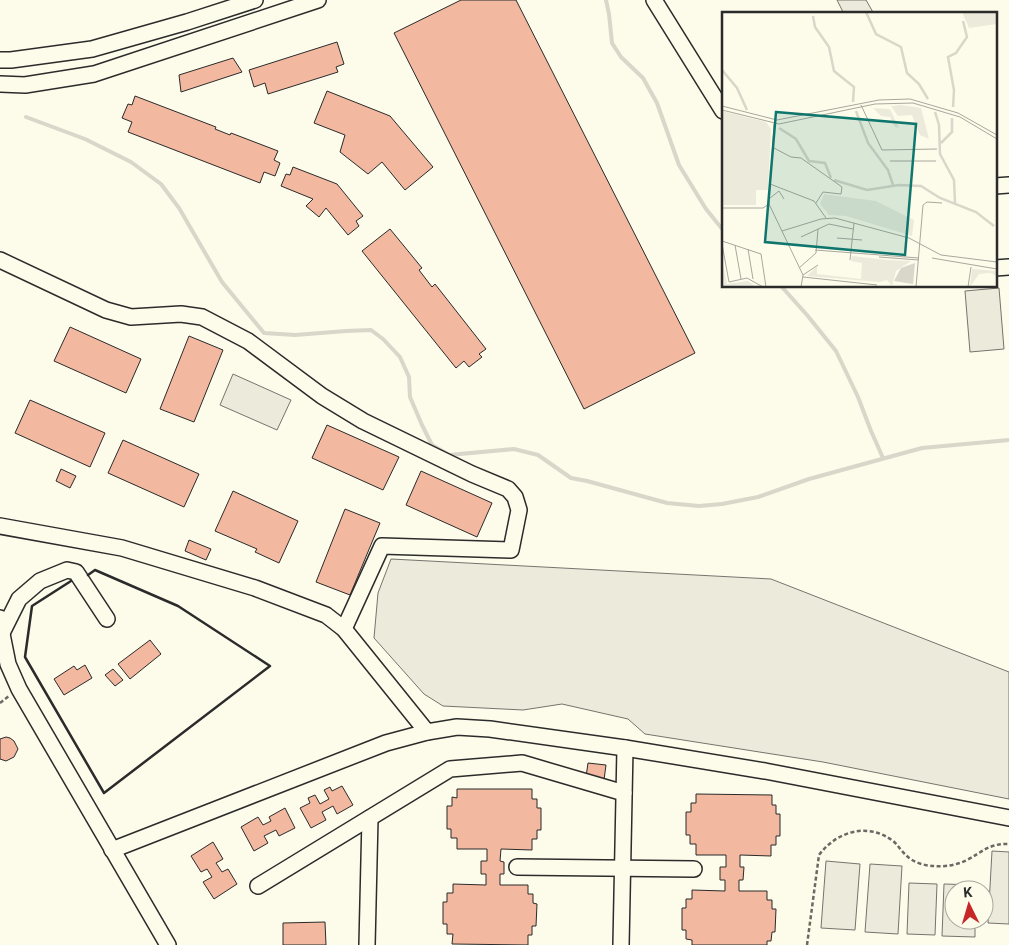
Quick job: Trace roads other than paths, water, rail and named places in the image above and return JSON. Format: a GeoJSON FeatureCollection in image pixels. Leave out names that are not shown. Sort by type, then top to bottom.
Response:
{"type":"FeatureCollection","features":[{"type":"Feature","properties":{"kind":"street"},"geometry":{"type":"LineString","coordinates":[[0,60],[92,49],[255,0]]}},
{"type":"Feature","properties":{"kind":"street"},"geometry":{"type":"LineString","coordinates":[[0,84],[25,85],[94,74],[318,0]]}},
{"type":"Feature","properties":{"kind":"street"},"geometry":{"type":"LineString","coordinates":[[654,0],[722,109]]}},
{"type":"Feature","properties":{"kind":"street"},"geometry":{"type":"LineString","coordinates":[[187,22],[196,40]]}},
{"type":"Feature","properties":{"kind":"street"},"geometry":{"type":"LineString","coordinates":[[996,186],[1009,185]]}},
{"type":"Feature","properties":{"kind":"street"},"geometry":{"type":"LineString","coordinates":[[0,260],[106,310],[131,318],[181,314],[202,317],[248,341],[322,396],[364,421],[472,474],[508,489],[514,497],[519,510],[512,550],[382,546],[344,628]]}},
{"type":"Feature","properties":{"kind":"street"},"geometry":{"type":"LineString","coordinates":[[996,268],[1009,267]]}},
{"type":"Feature","properties":{"kind":"street"},"geometry":{"type":"LineString","coordinates":[[0,526],[122,548],[245,585],[326,615],[344,628],[427,732]]}},
{"type":"Feature","properties":{"kind":"street"},"geometry":{"type":"LineString","coordinates":[[2,634],[19,598],[40,581],[67,570],[76,572],[107,619]]}},
{"type":"Feature","properties":{"kind":"street"},"geometry":{"type":"LineString","coordinates":[[0,618],[4,667],[19,689],[168,945]]}},
{"type":"Feature","properties":{"kind":"street"},"geometry":{"type":"LineString","coordinates":[[112,850],[386,743],[427,732],[457,727],[490,729],[625,748],[764,771],[1009,818]]}},
{"type":"Feature","properties":{"kind":"street"},"geometry":{"type":"LineString","coordinates":[[620,945],[625,748]]}},
{"type":"Feature","properties":{"kind":"street"},"geometry":{"type":"LineString","coordinates":[[258,886],[450,769],[522,763],[624,793]]}},
{"type":"Feature","properties":{"kind":"street"},"geometry":{"type":"LineString","coordinates":[[367,945],[370,818]]}},
{"type":"Feature","properties":{"kind":"street"},"geometry":{"type":"LineString","coordinates":[[516,867],[694,869]]}},
{"type":"Feature","properties":{"kind":"waterway"},"geometry":{"type":"LineString","coordinates":[[606,0],[612,43],[621,57],[643,78],[657,103],[679,165],[706,209],[722,229]]}},
{"type":"Feature","properties":{"kind":"waterway"},"geometry":{"type":"LineString","coordinates":[[26,117],[85,139],[131,162],[161,184],[179,208],[222,282],[264,333],[295,335],[371,330],[383,339],[400,357],[409,377],[410,397],[432,445],[449,455],[514,449],[538,455],[571,478],[667,503],[699,506],[758,497],[809,479],[922,448],[1009,440]]}},
{"type":"Feature","properties":{"kind":"waterway"},"geometry":{"type":"LineString","coordinates":[[783,288],[836,351],[858,397],[883,458]]}}]}
